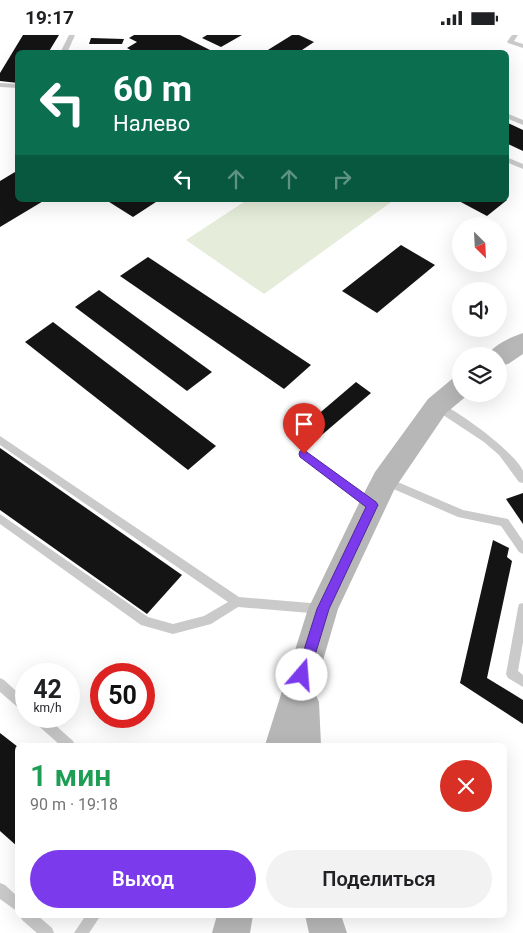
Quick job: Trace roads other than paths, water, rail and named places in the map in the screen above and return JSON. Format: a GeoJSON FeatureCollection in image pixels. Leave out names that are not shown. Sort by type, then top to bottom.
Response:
{"type":"FeatureCollection","features":[{"type":"Feature","properties":{"kind":"main road"},"geometry":{"type":"LineString","coordinates":[[507,352],[523,342]]}},
{"type":"Feature","properties":{"kind":"main road"},"geometry":{"type":"LineString","coordinates":[[283,743],[323,609],[372,505],[385,480],[437,407],[452,394]]}},
{"type":"Feature","properties":{"kind":"main road"},"geometry":{"type":"LineString","coordinates":[[302,675],[304,743]]}},
{"type":"Feature","properties":{"kind":"main road"},"geometry":{"type":"LineString","coordinates":[[231,933],[234,918]]}},
{"type":"Feature","properties":{"kind":"main road"},"geometry":{"type":"LineString","coordinates":[[325,918],[328,933]]}},
{"type":"Feature","properties":{"kind":"lane"},"geometry":{"type":"LineString","coordinates":[[64,50],[72,35]]}},
{"type":"Feature","properties":{"kind":"lane"},"geometry":{"type":"LineString","coordinates":[[515,35],[510,42],[523,46]]}},
{"type":"Feature","properties":{"kind":"lane"},"geometry":{"type":"LineString","coordinates":[[0,85],[15,85]]}},
{"type":"Feature","properties":{"kind":"lane"},"geometry":{"type":"LineString","coordinates":[[509,116],[523,123]]}},
{"type":"Feature","properties":{"kind":"lane"},"geometry":{"type":"LineString","coordinates":[[509,160],[523,167]]}},
{"type":"Feature","properties":{"kind":"lane"},"geometry":{"type":"LineString","coordinates":[[437,407],[487,439],[502,452],[523,479]]}},
{"type":"Feature","properties":{"kind":"lane"},"geometry":{"type":"LineString","coordinates":[[0,440],[237,603],[323,609]]}},
{"type":"Feature","properties":{"kind":"lane"},"geometry":{"type":"LineString","coordinates":[[304,454],[372,505]]}},
{"type":"Feature","properties":{"kind":"lane"},"geometry":{"type":"LineString","coordinates":[[385,480],[462,514],[504,522],[523,549]]}},
{"type":"Feature","properties":{"kind":"lane"},"geometry":{"type":"LineString","coordinates":[[0,518],[145,621],[173,629],[207,620],[237,603]]}},
{"type":"Feature","properties":{"kind":"lane"},"geometry":{"type":"LineString","coordinates":[[523,608],[512,674],[523,681]]}},
{"type":"Feature","properties":{"kind":"lane"},"geometry":{"type":"LineString","coordinates":[[0,684],[15,697]]}},
{"type":"Feature","properties":{"kind":"lane"},"geometry":{"type":"LineString","coordinates":[[50,728],[67,743]]}},
{"type":"Feature","properties":{"kind":"lane"},"geometry":{"type":"LineString","coordinates":[[0,890],[15,903]]}},
{"type":"Feature","properties":{"kind":"lane"},"geometry":{"type":"LineString","coordinates":[[30,918],[47,933]]}},
{"type":"Feature","properties":{"kind":"lane"},"geometry":{"type":"LineString","coordinates":[[81,933],[92,918]]}}]}
